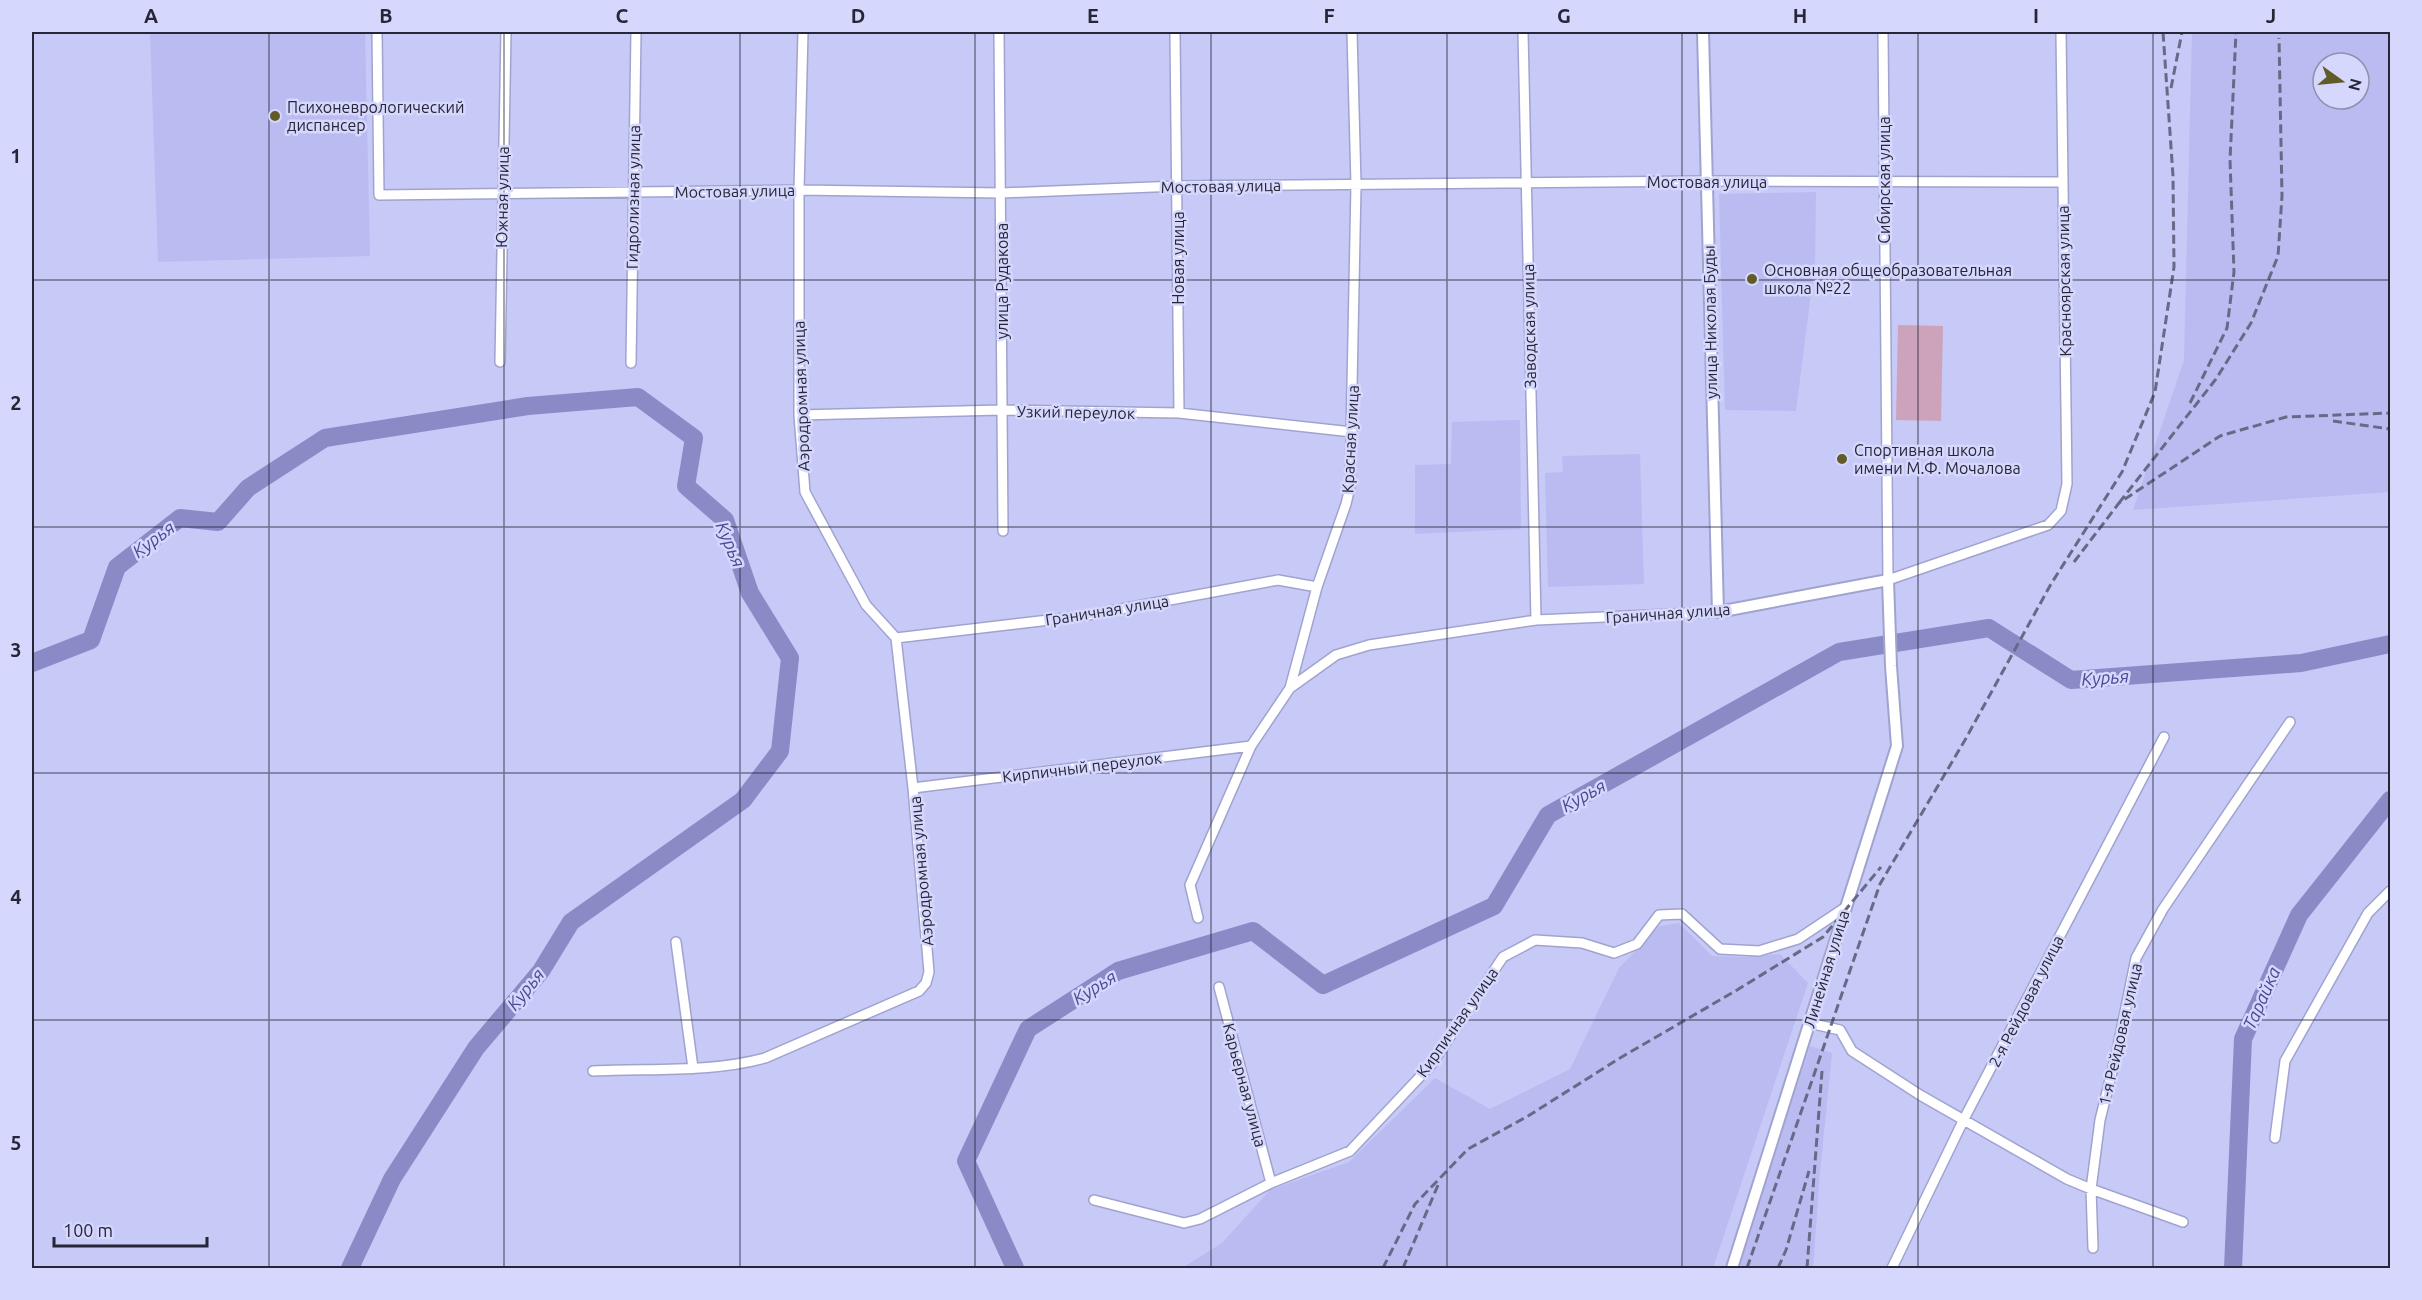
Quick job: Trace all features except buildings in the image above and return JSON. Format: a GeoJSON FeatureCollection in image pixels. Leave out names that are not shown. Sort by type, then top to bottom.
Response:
{"type":"FeatureCollection","features":[{"type":"Feature","properties":{"kind":"street","name":"Мостовая улица"},"geometry":{"type":"LineString","coordinates":[[377,32],[379,195],[799,190],[1002,193],[1178,186],[1707,181],[2063,182]]}},
{"type":"Feature","properties":{"kind":"street","name":"Южная улица"},"geometry":{"type":"LineString","coordinates":[[500,362],[506,32]]}},
{"type":"Feature","properties":{"kind":"street","name":"Гидролизная улица"},"geometry":{"type":"LineString","coordinates":[[631,363],[636,32]]}},
{"type":"Feature","properties":{"kind":"street","name":"Аэродромная улица"},"geometry":{"type":"LineString","coordinates":[[693,1068],[742,1064],[765,1058],[919,991],[926,983],[929,972],[913,788],[896,638],[866,605],[805,492],[799,415],[799,190],[803,32]]}},
{"type":"Feature","properties":{"kind":"street","name":"улица Рудакова"},"geometry":{"type":"LineString","coordinates":[[999,32],[1003,531]]}},
{"type":"Feature","properties":{"kind":"street","name":"Новая улица"},"geometry":{"type":"LineString","coordinates":[[1175,32],[1179,413]]}},
{"type":"Feature","properties":{"kind":"street","name":"Красная улица"},"geometry":{"type":"LineString","coordinates":[[1198,918],[1190,885],[1251,746],[1290,688],[1317,587],[1350,487],[1356,185],[1352,32]]}},
{"type":"Feature","properties":{"kind":"street","name":"Заводская улица"},"geometry":{"type":"LineString","coordinates":[[1523,32],[1536,620]]}},
{"type":"Feature","properties":{"kind":"street","name":"улица Николая Буды"},"geometry":{"type":"LineString","coordinates":[[1703,32],[1718,612]]}},
{"type":"Feature","properties":{"kind":"street","name":"Сибирская улица"},"geometry":{"type":"LineString","coordinates":[[1883,32],[1888,580]]}},
{"type":"Feature","properties":{"kind":"street","name":"Красноярская улица"},"geometry":{"type":"LineString","coordinates":[[2048,525],[2061,511],[2067,484],[2061,32]]}},
{"type":"Feature","properties":{"kind":"street","name":"Узкий переулок"},"geometry":{"type":"LineString","coordinates":[[799,415],[1002,410],[1179,413],[1352,432]]}},
{"type":"Feature","properties":{"kind":"street","name":"Граничная улица"},"geometry":{"type":"LineString","coordinates":[[1290,688],[1336,655],[1352,648],[1536,620],[1718,612],[1888,580],[2048,525]]}},
{"type":"Feature","properties":{"kind":"street","name":"Граничная улица"},"geometry":{"type":"LineString","coordinates":[[896,638],[1083,616],[1278,580],[1317,587]]}},
{"type":"Feature","properties":{"kind":"street","name":"Линейная улица"},"geometry":{"type":"LineString","coordinates":[[1732,1269],[1897,746],[1888,580]]}},
{"type":"Feature","properties":{"kind":"street","name":"1-я Рейдовая улица"},"geometry":{"type":"LineString","coordinates":[[2093,1248],[2091,1189],[2100,1120],[2118,1051],[2136,958],[2163,909],[2290,722]]}},
{"type":"Feature","properties":{"kind":"street","name":"2-я Рейдовая улица"},"geometry":{"type":"LineString","coordinates":[[1892,1269],[1964,1119],[2164,736]]}},
{"type":"Feature","properties":{"kind":"street","name":"Кирпичный переулок"},"geometry":{"type":"LineString","coordinates":[[913,788],[1251,746]]}},
{"type":"Feature","properties":{"kind":"street"},"geometry":{"type":"LineString","coordinates":[[2275,1138],[2285,1061],[2368,913],[2391,891]]}},
{"type":"Feature","properties":{"kind":"street","name":"Кирпичная улица"},"geometry":{"type":"LineString","coordinates":[[1094,1200],[1184,1224],[1200,1219],[1271,1184],[1350,1151],[1431,1065],[1503,957],[1535,940],[1582,943],[1614,953],[1636,944],[1659,915],[1682,914],[1720,949],[1759,951],[1798,939],[1846,908]]}},
{"type":"Feature","properties":{"kind":"street"},"geometry":{"type":"LineString","coordinates":[[593,1071],[693,1068],[676,942]]}},
{"type":"Feature","properties":{"kind":"street","name":"Карьерная улица"},"geometry":{"type":"LineString","coordinates":[[1219,987],[1271,1184]]}},
{"type":"Feature","properties":{"kind":"street"},"geometry":{"type":"LineString","coordinates":[[1809,1023],[1840,1030],[1852,1051],[1920,1095],[2067,1179],[2183,1222]]}},
{"type":"Feature","properties":{"kind":"shaded area"},"geometry":{"type":"Polygon","coordinates":[[[150,32],[365,32],[370,256],[158,262],[150,32]]]}},
{"type":"Feature","properties":{"kind":"shaded area"},"geometry":{"type":"Polygon","coordinates":[[[2192,32],[2390,32],[2390,492],[2133,510],[2184,360],[2192,32]]]}},
{"type":"Feature","properties":{"kind":"shaded area"},"geometry":{"type":"Polygon","coordinates":[[[1816,192],[1815,262],[1796,411],[1725,410],[1719,194],[1816,192]]]}},
{"type":"Feature","properties":{"kind":"shaded area"},"geometry":{"type":"Polygon","coordinates":[[[1898,325],[1943,326],[1941,421],[1896,420],[1898,325]]]}},
{"type":"Feature","properties":{"kind":"shaded area"},"geometry":{"type":"Polygon","coordinates":[[[1520,420],[1521,529],[1415,534],[1415,465],[1451,464],[1452,422],[1520,420]]]}},
{"type":"Feature","properties":{"kind":"shaded area"},"geometry":{"type":"Polygon","coordinates":[[[1640,454],[1644,584],[1548,587],[1545,473],[1563,472],[1562,456],[1640,454]]]}},
{"type":"Feature","properties":{"kind":"shaded area"},"geometry":{"type":"Polygon","coordinates":[[[1679,923],[1712,956],[1747,957],[1780,954],[1808,983],[1713,1268],[1182,1268],[1222,1243],[1270,1190],[1349,1162],[1435,1078],[1490,1109],[1570,1069],[1619,968],[1659,926],[1679,923]]]}},
{"type":"Feature","properties":{"kind":"shaded area"},"geometry":{"type":"Polygon","coordinates":[[[1810,1046],[1832,1053],[1813,1268],[1738,1268],[1810,1046]]]}},
{"type":"Feature","properties":{"kind":"waterway","name":"Курья"},"geometry":{"type":"LineString","coordinates":[[32,663],[91,640],[117,567],[180,518],[218,522],[248,488],[325,438],[528,406],[638,397],[694,438],[686,486],[725,520],[750,593],[790,658],[780,751],[743,800],[571,922],[541,971],[476,1048],[392,1179],[350,1268]]}},
{"type":"Feature","properties":{"kind":"waterway","name":"Курья"},"geometry":{"type":"LineString","coordinates":[[1015,1268],[966,1161],[1028,1029],[1118,971],[1253,931],[1323,985],[1494,906],[1548,815],[1839,652],[1989,628],[2071,680],[2301,663],[2390,644]]}},
{"type":"Feature","properties":{"kind":"waterway","name":"Тарайка"},"geometry":{"type":"LineString","coordinates":[[2233,1268],[2243,1039],[2299,915],[2390,800]]}},
{"type":"Feature","properties":{"kind":"railway"},"geometry":{"type":"LineString","coordinates":[[1747,1268],[1880,884],[1965,740],[2051,584],[2122,472],[2155,392],[2174,267],[2173,176],[2163,32]]}},
{"type":"Feature","properties":{"kind":"railway"},"geometry":{"type":"LineString","coordinates":[[2171,88],[2182,32]]}},
{"type":"Feature","properties":{"kind":"railway"},"geometry":{"type":"LineString","coordinates":[[2190,403],[2227,328],[2234,272],[2230,160],[2236,32]]}},
{"type":"Feature","properties":{"kind":"railway"},"geometry":{"type":"LineString","coordinates":[[2119,503],[2216,379],[2251,323],[2278,256],[2282,196],[2279,38]]}},
{"type":"Feature","properties":{"kind":"railway"},"geometry":{"type":"LineString","coordinates":[[2074,562],[2119,503],[2220,436],[2286,417],[2390,413]]}},
{"type":"Feature","properties":{"kind":"railway"},"geometry":{"type":"LineString","coordinates":[[2333,421],[2390,429]]}},
{"type":"Feature","properties":{"kind":"railway"},"geometry":{"type":"LineString","coordinates":[[1383,1268],[1415,1204],[1468,1149],[1528,1116],[1620,1058],[1823,937],[1881,867]]}},
{"type":"Feature","properties":{"kind":"railway"},"geometry":{"type":"LineString","coordinates":[[1807,1268],[1822,1071]]}},
{"type":"Feature","properties":{"kind":"railway"},"geometry":{"type":"LineString","coordinates":[[1778,1268],[1786,1250],[1809,1171]]}},
{"type":"Feature","properties":{"kind":"railway"},"geometry":{"type":"LineString","coordinates":[[1403,1268],[1438,1185]]}},
{"type":"Feature","properties":{"kind":"place","name":"Психоневрологический диспансер"},"geometry":{"type":"Point","coordinates":[275,116]}},
{"type":"Feature","properties":{"kind":"place","name":"Основная общеобразовательная школа №22"},"geometry":{"type":"Point","coordinates":[1752,279]}},
{"type":"Feature","properties":{"kind":"place","name":"Спортивная школа имени М.Ф. Мочалова"},"geometry":{"type":"Point","coordinates":[1842,459]}}]}
